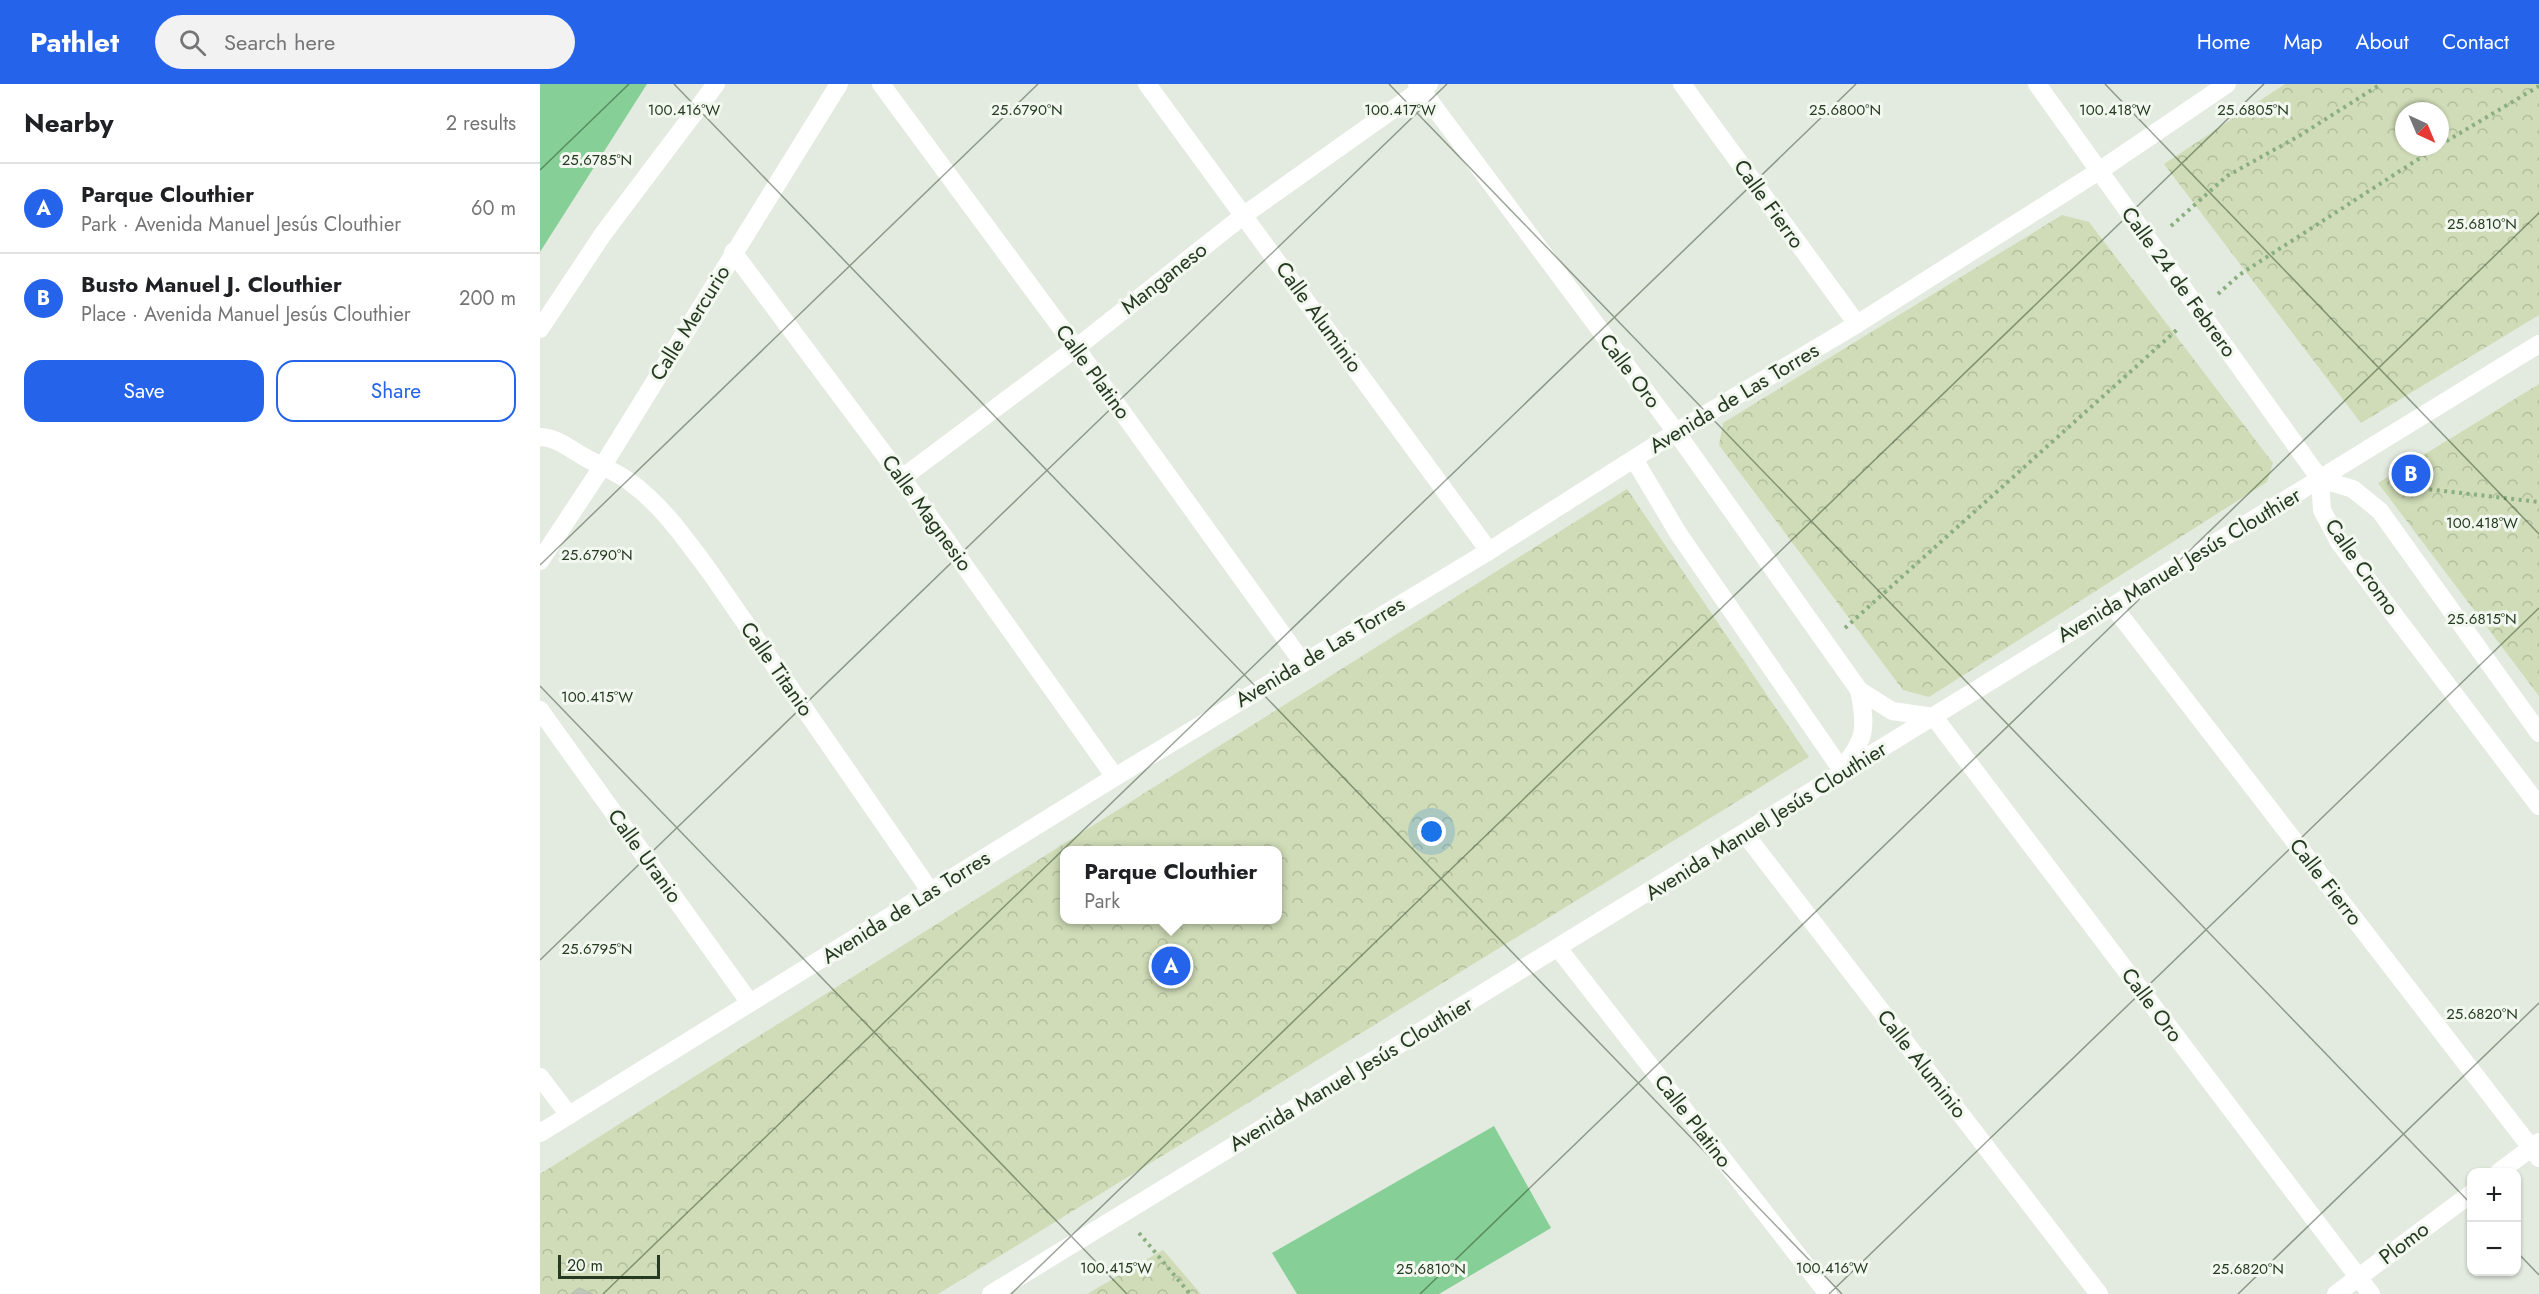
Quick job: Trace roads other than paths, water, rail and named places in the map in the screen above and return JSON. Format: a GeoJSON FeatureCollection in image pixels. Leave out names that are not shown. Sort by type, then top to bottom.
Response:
{"type":"FeatureCollection","features":[{"type":"Feature","properties":{"kind":"street"},"geometry":{"type":"LineString","coordinates":[[540,329],[603,234],[716,84]]}},
{"type":"Feature","properties":{"kind":"street","name":"Calle Mercurio"},"geometry":{"type":"LineString","coordinates":[[540,561],[602,466],[839,84]]}},
{"type":"Feature","properties":{"kind":"street","name":"Calle Platino"},"geometry":{"type":"LineString","coordinates":[[881,84],[1076,348],[1303,663]]}},
{"type":"Feature","properties":{"kind":"street","name":"Calle Aluminio"},"geometry":{"type":"LineString","coordinates":[[1147,84],[1489,551]]}},
{"type":"Feature","properties":{"kind":"street","name":"Calle Fierro"},"geometry":{"type":"LineString","coordinates":[[1682,84],[1857,324]]}},
{"type":"Feature","properties":{"kind":"street","name":"Calle 24 de Febrero"},"geometry":{"type":"LineString","coordinates":[[2037,84],[2320,479]]}},
{"type":"Feature","properties":{"kind":"street","name":"Avenida de Las Torres"},"geometry":{"type":"LineString","coordinates":[[540,1133],[1115,777],[1489,551],[1676,432],[1857,324],[2099,171],[2227,84]]}},
{"type":"Feature","properties":{"kind":"street","name":"Manganeso"},"geometry":{"type":"LineString","coordinates":[[902,478],[1076,348],[1244,215],[1423,86]]}},
{"type":"Feature","properties":{"kind":"street","name":"Calle Oro"},"geometry":{"type":"LineString","coordinates":[[1423,86],[1676,432],[1859,690]]}},
{"type":"Feature","properties":{"kind":"street","name":"Calle Magnesio"},"geometry":{"type":"LineString","coordinates":[[734,252],[902,478],[1115,777]]}},
{"type":"Feature","properties":{"kind":"street","name":"Avenida Manuel Jesús Clouthier"},"geometry":{"type":"LineString","coordinates":[[991,1294],[1746,834],[2539,344]]}},
{"type":"Feature","properties":{"kind":"street","name":"Calle Titanio"},"geometry":{"type":"LineString","coordinates":[[540,436],[568,445],[629,481],[656,505],[680,532],[931,892]]}},
{"type":"Feature","properties":{"kind":"street"},"geometry":{"type":"LineString","coordinates":[[1634,459],[1678,533],[1841,769]]}},
{"type":"Feature","properties":{"kind":"street","name":"Calle Cromo"},"geometry":{"type":"LineString","coordinates":[[2539,733],[2380,512],[2353,489],[2320,479],[2322,510],[2339,542],[2539,806]]}},
{"type":"Feature","properties":{"kind":"street","name":"Calle Fierro"},"geometry":{"type":"LineString","coordinates":[[2112,606],[2537,1150]]}},
{"type":"Feature","properties":{"kind":"street"},"geometry":{"type":"LineString","coordinates":[[1824,786],[1854,753],[1863,736],[1865,717],[1859,690]]}},
{"type":"Feature","properties":{"kind":"street"},"geometry":{"type":"LineString","coordinates":[[1859,690],[1892,711],[1934,717]]}},
{"type":"Feature","properties":{"kind":"street","name":"Calle Uranio"},"geometry":{"type":"LineString","coordinates":[[540,710],[750,1003]]}},
{"type":"Feature","properties":{"kind":"street","name":"Calle Oro"},"geometry":{"type":"LineString","coordinates":[[1934,717],[2370,1294]]}},
{"type":"Feature","properties":{"kind":"street","name":"Calle Aluminio"},"geometry":{"type":"LineString","coordinates":[[1746,834],[2099,1294]]}},
{"type":"Feature","properties":{"kind":"street","name":"Calle Platino"},"geometry":{"type":"LineString","coordinates":[[1558,948],[1828,1294]]}},
{"type":"Feature","properties":{"kind":"street"},"geometry":{"type":"LineString","coordinates":[[540,1077],[569,1115]]}},
{"type":"Feature","properties":{"kind":"street"},"geometry":{"type":"LineString","coordinates":[[2507,1168],[2537,1150]]}},
{"type":"Feature","properties":{"kind":"street","name":"Plomo"},"geometry":{"type":"LineString","coordinates":[[2337,1294],[2467,1197]]}},
{"type":"Feature","properties":{"kind":"place","name":"Busto Manuel J. Clouthier"},"geometry":{"type":"Point","coordinates":[2411,474]}},
{"type":"Feature","properties":{"kind":"place","name":"Parque Clouthier"},"geometry":{"type":"Point","coordinates":[1171,966]}}]}
